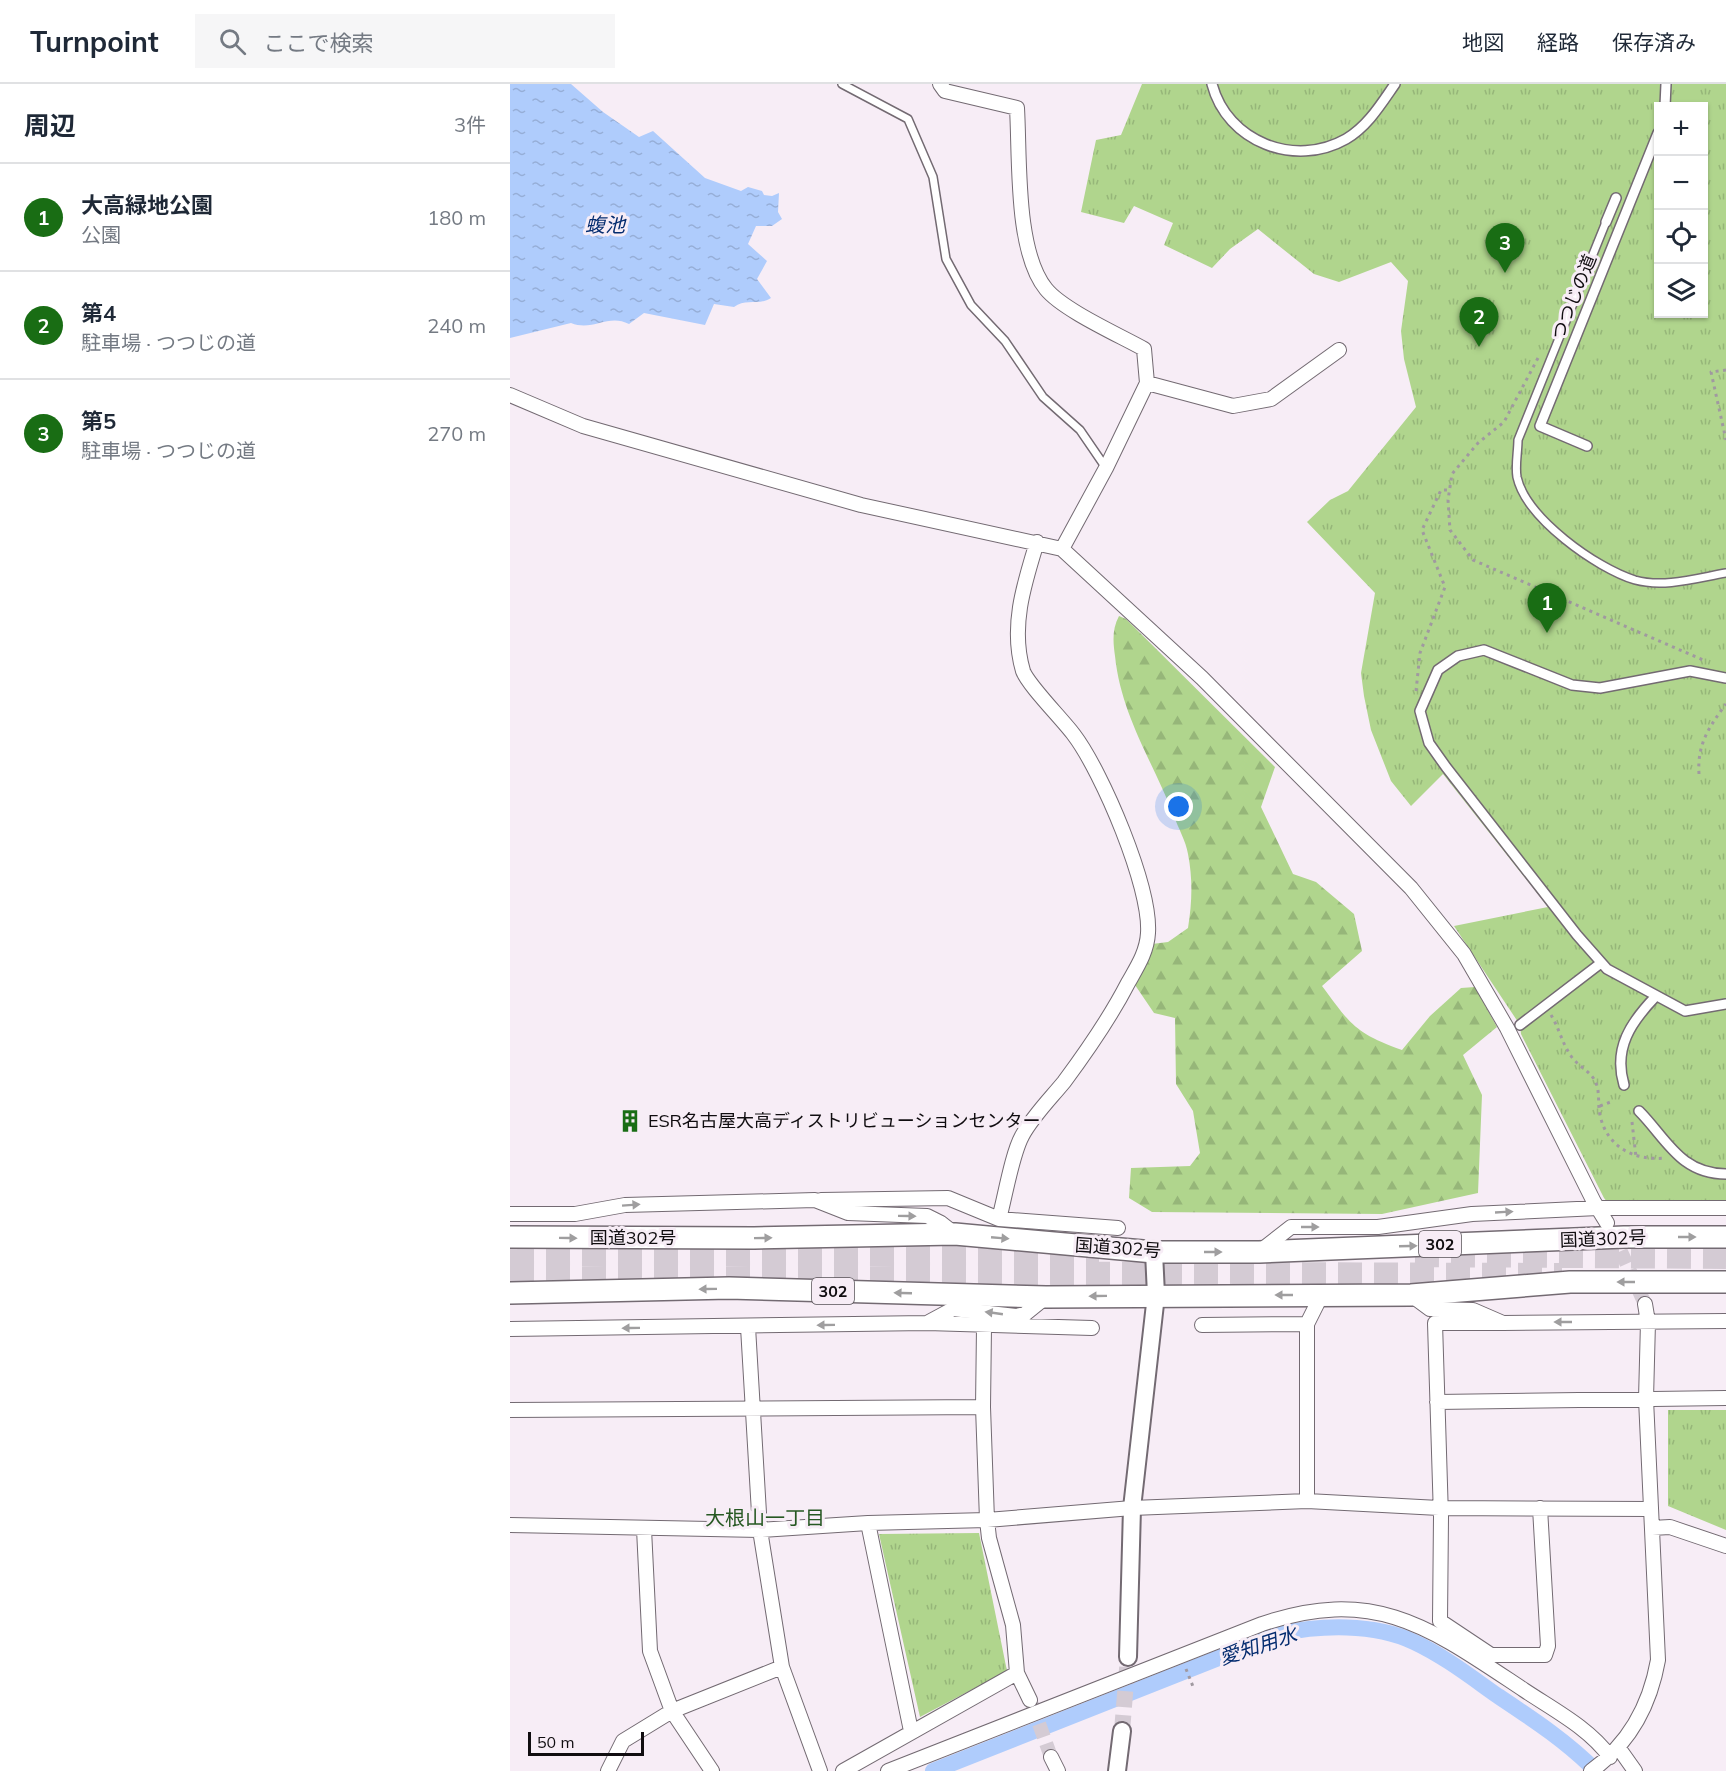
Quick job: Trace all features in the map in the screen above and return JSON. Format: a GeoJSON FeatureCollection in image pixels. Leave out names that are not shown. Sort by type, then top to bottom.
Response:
{"type":"FeatureCollection","features":[{"type":"Feature","properties":{"kind":"highway","name":"国道302号"},"geometry":{"type":"LineString","coordinates":[[510,1237],[743,1238],[954,1234],[1154,1252],[1259,1252],[1624,1237],[1726,1238]]}},
{"type":"Feature","properties":{"kind":"highway","name":"302"},"geometry":{"type":"LineString","coordinates":[[510,1293],[729,1288],[1046,1297],[1411,1295],[1570,1282],[1726,1282]]}},
{"type":"Feature","properties":{"kind":"street"},"geometry":{"type":"LineString","coordinates":[[940,84],[945,91],[1017,108],[1025,247],[1034,270],[1046,290],[1144,349],[1147,383],[1106,468],[1062,549]]}},
{"type":"Feature","properties":{"kind":"street"},"geometry":{"type":"LineString","coordinates":[[1212,84],[1224,110],[1243,132],[1282,152],[1328,148],[1348,138],[1366,124],[1395,84]]}},
{"type":"Feature","properties":{"kind":"street"},"geometry":{"type":"LineString","coordinates":[[1665,102],[1666,84]]}},
{"type":"Feature","properties":{"kind":"street","name":"つつじの道"},"geometry":{"type":"LineString","coordinates":[[1587,446],[1540,426],[1654,145]]}},
{"type":"Feature","properties":{"kind":"street"},"geometry":{"type":"LineString","coordinates":[[1606,222],[1616,198]]}},
{"type":"Feature","properties":{"kind":"street"},"geometry":{"type":"LineString","coordinates":[[1147,383],[1233,406],[1270,399],[1339,350]]}},
{"type":"Feature","properties":{"kind":"street"},"geometry":{"type":"LineString","coordinates":[[510,395],[583,426],[861,505],[1062,549],[1202,678],[1418,897],[1464,954],[1507,1028],[1607,1222]]}},
{"type":"Feature","properties":{"kind":"street"},"geometry":{"type":"LineString","coordinates":[[999,1219],[1021,1137],[1083,1056],[1122,995],[1144,954],[1148,934],[1142,890],[1125,839],[1098,776],[1076,737],[1024,673],[1018,630],[1019,605],[1037,542]]}},
{"type":"Feature","properties":{"kind":"street"},"geometry":{"type":"LineString","coordinates":[[1726,678],[1690,671],[1600,688],[1572,686],[1484,650],[1458,656],[1438,670],[1420,711],[1429,743],[1440,759],[1576,935],[1607,969],[1684,1011],[1726,1004]]}},
{"type":"Feature","properties":{"kind":"street"},"geometry":{"type":"LineString","coordinates":[[1520,1025],[1601,963]]}},
{"type":"Feature","properties":{"kind":"street"},"geometry":{"type":"LineString","coordinates":[[1624,1084],[1619,1063],[1624,1042],[1634,1021],[1656,996]]}},
{"type":"Feature","properties":{"kind":"street"},"geometry":{"type":"LineString","coordinates":[[1635,1112],[1676,1155],[1698,1168],[1726,1174]]}},
{"type":"Feature","properties":{"kind":"street"},"geometry":{"type":"LineString","coordinates":[[510,1214],[574,1214],[625,1205],[948,1198],[999,1219],[1118,1228]]}},
{"type":"Feature","properties":{"kind":"street"},"geometry":{"type":"LineString","coordinates":[[815,1200],[848,1213],[927,1216],[954,1234]]}},
{"type":"Feature","properties":{"kind":"street"},"geometry":{"type":"LineString","coordinates":[[864,1200],[869,1209],[882,1216]]}},
{"type":"Feature","properties":{"kind":"street"},"geometry":{"type":"LineString","coordinates":[[1259,1252],[1291,1227],[1378,1227],[1472,1214],[1598,1208],[1726,1208]]}},
{"type":"Feature","properties":{"kind":"street"},"geometry":{"type":"LineString","coordinates":[[1128,1658],[1132,1508],[1156,1295],[1154,1252]]}},
{"type":"Feature","properties":{"kind":"street"},"geometry":{"type":"LineString","coordinates":[[1307,1501],[1307,1324],[1322,1294]]}},
{"type":"Feature","properties":{"kind":"street"},"geometry":{"type":"LineString","coordinates":[[1411,1295],[1430,1309],[1473,1310],[1503,1323]]}},
{"type":"Feature","properties":{"kind":"street"},"geometry":{"type":"LineString","coordinates":[[927,1323],[953,1309],[1016,1316],[1025,1314],[1046,1297]]}},
{"type":"Feature","properties":{"kind":"street"},"geometry":{"type":"LineString","coordinates":[[1591,1771],[1614,1752],[1650,1697],[1658,1660],[1646,1399],[1648,1322],[1645,1304]]}},
{"type":"Feature","properties":{"kind":"street"},"geometry":{"type":"LineString","coordinates":[[1540,1508],[1548,1646],[1545,1655],[1491,1655],[1440,1621],[1441,1517],[1435,1323],[1726,1320]]}},
{"type":"Feature","properties":{"kind":"street"},"geometry":{"type":"LineString","coordinates":[[510,1329],[927,1323],[984,1327],[1092,1328]]}},
{"type":"Feature","properties":{"kind":"street"},"geometry":{"type":"LineString","coordinates":[[1202,1325],[1307,1324]]}},
{"type":"Feature","properties":{"kind":"street"},"geometry":{"type":"LineString","coordinates":[[748,1327],[760,1530],[782,1667],[820,1771]]}},
{"type":"Feature","properties":{"kind":"street"},"geometry":{"type":"LineString","coordinates":[[984,1327],[983,1407],[989,1538],[1013,1624],[1017,1673],[1030,1700]]}},
{"type":"Feature","properties":{"kind":"street"},"geometry":{"type":"LineString","coordinates":[[1437,1402],[1726,1398]]}},
{"type":"Feature","properties":{"kind":"street"},"geometry":{"type":"LineString","coordinates":[[510,1410],[983,1407]]}},
{"type":"Feature","properties":{"kind":"street"},"geometry":{"type":"LineString","coordinates":[[510,1525],[760,1530],[868,1523],[987,1520],[1132,1508],[1307,1501],[1439,1508],[1651,1509]]}},
{"type":"Feature","properties":{"kind":"street"},"geometry":{"type":"LineString","coordinates":[[868,1523],[911,1731]]}},
{"type":"Feature","properties":{"kind":"street"},"geometry":{"type":"LineString","coordinates":[[1652,1528],[1670,1527],[1726,1546]]}},
{"type":"Feature","properties":{"kind":"street"},"geometry":{"type":"LineString","coordinates":[[644,1528],[650,1651],[672,1711],[712,1771]]}},
{"type":"Feature","properties":{"kind":"street"},"geometry":{"type":"LineString","coordinates":[[888,1771],[1292,1614],[1320,1609],[1380,1613],[1429,1629],[1451,1641],[1575,1724],[1603,1747],[1614,1752],[1635,1771]]}},
{"type":"Feature","properties":{"kind":"street"},"geometry":{"type":"LineString","coordinates":[[608,1771],[622,1741],[672,1711],[782,1667]]}},
{"type":"Feature","properties":{"kind":"street"},"geometry":{"type":"LineString","coordinates":[[843,1771],[1017,1673]]}},
{"type":"Feature","properties":{"kind":"street"},"geometry":{"type":"LineString","coordinates":[[1116,1771],[1122,1731]]}},
{"type":"Feature","properties":{"kind":"street"},"geometry":{"type":"LineString","coordinates":[[1051,1757],[1058,1771]]}},
{"type":"Feature","properties":{"kind":"lane"},"geometry":{"type":"LineString","coordinates":[[842,84],[908,119],[933,177],[946,259],[971,305],[1005,341],[1043,398],[1080,430],[1106,468]]}},
{"type":"Feature","properties":{"kind":"lane"},"geometry":{"type":"LineString","coordinates":[[1606,222],[1518,440],[1517,477],[1535,512],[1581,553],[1635,580],[1672,583],[1726,573]]}},
{"type":"Feature","properties":{"kind":"path"},"geometry":{"type":"LineString","coordinates":[[1726,370],[1711,372],[1726,440]]}},
{"type":"Feature","properties":{"kind":"path"},"geometry":{"type":"LineString","coordinates":[[1420,711],[1415,685],[1420,653],[1445,587],[1422,530],[1441,490],[1449,490]]}},
{"type":"Feature","properties":{"kind":"path"},"geometry":{"type":"LineString","coordinates":[[1700,774],[1698,756],[1704,738],[1726,704]]}},
{"type":"Feature","properties":{"kind":"path"},"geometry":{"type":"LineString","coordinates":[[1544,1006],[1573,1059],[1594,1079],[1600,1095],[1603,1126],[1611,1139],[1623,1151],[1636,1157],[1656,1159],[1676,1155]]}},
{"type":"Feature","properties":{"kind":"path"},"geometry":{"type":"LineString","coordinates":[[1600,1106],[1613,1101]]}},
{"type":"Feature","properties":{"kind":"path"},"geometry":{"type":"LineString","coordinates":[[1635,1112],[1636,1157]]}},
{"type":"Feature","properties":{"kind":"path"},"geometry":{"type":"LineString","coordinates":[[1181,1656],[1194,1689]]}},
{"type":"Feature","properties":{"kind":"green space"},"geometry":{"type":"Polygon","coordinates":[[[1142,84],[1726,84],[1726,1204],[1611,1207],[1604,1198],[1521,1034],[1520,1025],[1454,926],[1548,907],[1443,774],[1411,806],[1391,781],[1371,730],[1361,673],[1375,593],[1307,522],[1330,500],[1348,491],[1416,407],[1404,359],[1401,331],[1408,281],[1391,262],[1339,282],[1314,274],[1258,229],[1230,249],[1212,268],[1164,245],[1173,223],[1134,206],[1124,223],[1081,212],[1096,140],[1121,135],[1142,84]]]}},
{"type":"Feature","properties":{"kind":"green space"},"geometry":{"type":"Polygon","coordinates":[[[1119,616],[1126,619],[1275,767],[1261,807],[1293,874],[1316,882],[1354,914],[1362,951],[1322,986],[1348,1019],[1364,1033],[1402,1050],[1430,1016],[1461,988],[1475,987],[1497,1027],[1463,1055],[1482,1095],[1478,1193],[1382,1214],[1152,1212],[1129,1198],[1131,1168],[1190,1166],[1200,1153],[1193,1111],[1176,1084],[1175,1018],[1154,1013],[1135,985],[1152,944],[1168,942],[1188,928],[1191,882],[1186,844],[1139,738],[1118,678],[1114,631],[1119,616]]]}},
{"type":"Feature","properties":{"kind":"green space"},"geometry":{"type":"Polygon","coordinates":[[[1668,1410],[1726,1410],[1726,1530],[1668,1506],[1668,1410]]]}},
{"type":"Feature","properties":{"kind":"green space"},"geometry":{"type":"Polygon","coordinates":[[[979,1533],[1007,1671],[920,1717],[879,1534],[979,1533]]]}},
{"type":"Feature","properties":{"kind":"water","name":"蝮池"},"geometry":{"type":"Polygon","coordinates":[[[510,84],[571,84],[603,112],[639,137],[653,131],[705,178],[741,191],[748,187],[762,191],[764,195],[772,196],[779,193],[778,212],[782,219],[772,226],[756,226],[748,244],[767,261],[757,279],[771,298],[734,307],[714,304],[705,325],[644,313],[629,324],[614,320],[586,325],[571,323],[510,338],[510,84]]]}},
{"type":"Feature","properties":{"kind":"waterway","name":"愛知用水"},"geometry":{"type":"LineString","coordinates":[[933,1771],[1279,1634],[1329,1628],[1382,1631],[1414,1642],[1457,1667],[1549,1731],[1596,1771]]}},
{"type":"Feature","properties":{"kind":"tunnel"},"geometry":{"type":"LineString","coordinates":[[1612,1232],[1645,1304]]}},
{"type":"Feature","properties":{"kind":"tunnel"},"geometry":{"type":"LineString","coordinates":[[510,1254],[1099,1255]]}},
{"type":"Feature","properties":{"kind":"tunnel"},"geometry":{"type":"LineString","coordinates":[[1415,1255],[1726,1257]]}},
{"type":"Feature","properties":{"kind":"tunnel"},"geometry":{"type":"LineString","coordinates":[[510,1272],[1562,1275]]}},
{"type":"Feature","properties":{"kind":"tunnel"},"geometry":{"type":"LineString","coordinates":[[1122,1731],[1128,1657]]}},
{"type":"Feature","properties":{"kind":"tunnel"},"geometry":{"type":"LineString","coordinates":[[1032,1704],[1051,1757]]}},
{"type":"Feature","properties":{"kind":"place","name":"第5"},"geometry":{"type":"Point","coordinates":[1505,273]}},
{"type":"Feature","properties":{"kind":"place","name":"第4"},"geometry":{"type":"Point","coordinates":[1479,347]}},
{"type":"Feature","properties":{"kind":"place","name":"大高緑地公園"},"geometry":{"type":"Point","coordinates":[1547,633]}},
{"type":"Feature","properties":{"kind":"place","name":"ESR名古屋大高ディストリビューションセンター"},"geometry":{"type":"Point","coordinates":[630,1121]}},
{"type":"Feature","properties":{"kind":"district","name":"大根山一丁目"},"geometry":{"type":"Point","coordinates":[765,1518]}}]}
